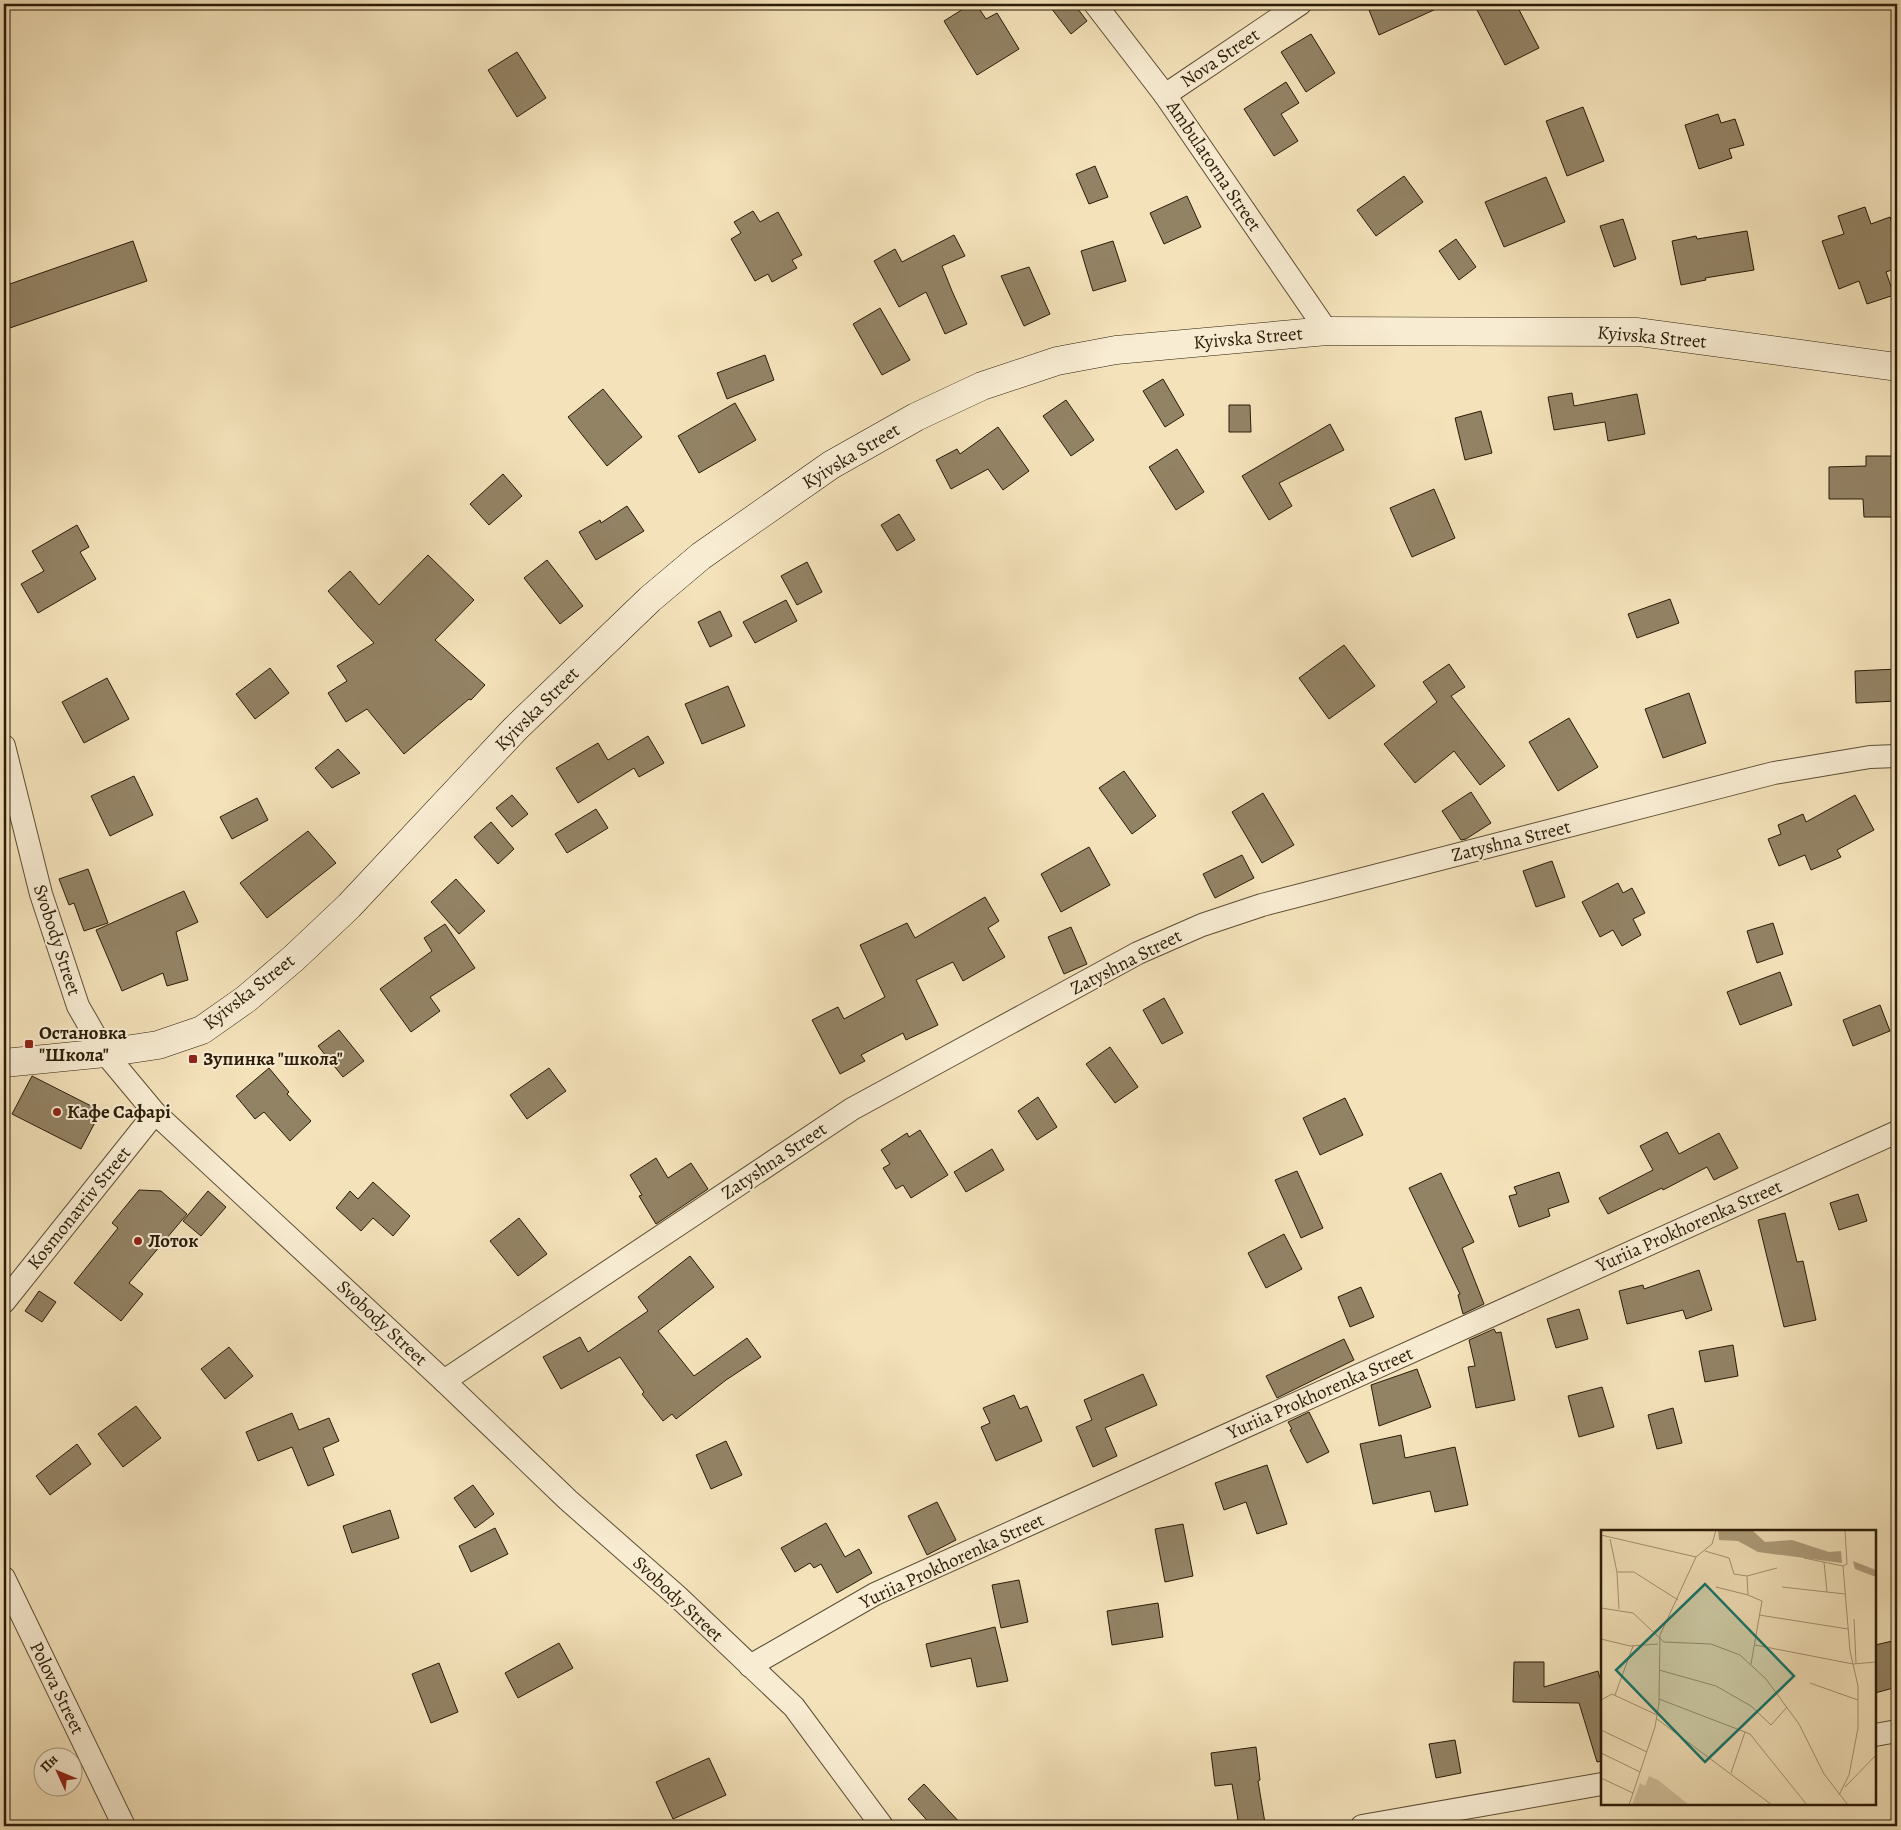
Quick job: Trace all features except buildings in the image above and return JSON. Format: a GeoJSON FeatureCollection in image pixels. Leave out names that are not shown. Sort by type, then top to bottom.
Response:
{"type":"FeatureCollection","features":[{"type":"Feature","properties":{"kind":"street","name":"Ambulatorna Street"},"geometry":{"type":"LineString","coordinates":[[1095,4],[1165,95],[1327,331]]}},
{"type":"Feature","properties":{"kind":"street","name":"Nova Street"},"geometry":{"type":"LineString","coordinates":[[1165,95],[1300,4]]}},
{"type":"Feature","properties":{"kind":"street","name":"Kyivska Street"},"geometry":{"type":"LineString","coordinates":[[4,1063],[105,1053],[158,1045],[202,1030],[246,999],[350,906],[515,729],[650,599],[701,556],[832,465],[916,417],[982,386],[1057,361],[1116,350],[1327,331],[1638,332],[1897,367]]}},
{"type":"Feature","properties":{"kind":"street","name":"Svobody Street"},"geometry":{"type":"LineString","coordinates":[[4,746],[41,894],[78,1006],[105,1053],[155,1113],[444,1381],[568,1500],[677,1596],[794,1707],[882,1826]]}},
{"type":"Feature","properties":{"kind":"street","name":"Zatyshna Street"},"geometry":{"type":"LineString","coordinates":[[444,1381],[852,1109],[1138,953],[1202,925],[1262,905],[1774,773],[1870,757],[1897,756]]}},
{"type":"Feature","properties":{"kind":"street","name":"Kosmonavtiv Street"},"geometry":{"type":"LineString","coordinates":[[4,1302],[155,1113]]}},
{"type":"Feature","properties":{"kind":"street","name":"Yuriia Prokhorenka Street"},"geometry":{"type":"LineString","coordinates":[[750,1666],[875,1594],[1897,1132]]}},
{"type":"Feature","properties":{"kind":"street","name":"Polova Street"},"geometry":{"type":"LineString","coordinates":[[4,1578],[124,1826]]}},
{"type":"Feature","properties":{"kind":"street"},"geometry":{"type":"LineString","coordinates":[[1876,1735],[1897,1731]]}},
{"type":"Feature","properties":{"kind":"street"},"geometry":{"type":"LineString","coordinates":[[1362,1826],[1601,1784]]}},
{"type":"Feature","properties":{"kind":"place","name":"Остановка \"Школа\""},"geometry":{"type":"Point","coordinates":[29,1044]}},
{"type":"Feature","properties":{"kind":"place","name":"Зупинка \"школа\""},"geometry":{"type":"Point","coordinates":[193,1059]}},
{"type":"Feature","properties":{"kind":"place","name":"Кафе Сафарі"},"geometry":{"type":"Point","coordinates":[57,1112]}},
{"type":"Feature","properties":{"kind":"place","name":"Лоток"},"geometry":{"type":"Point","coordinates":[138,1241]}}]}
